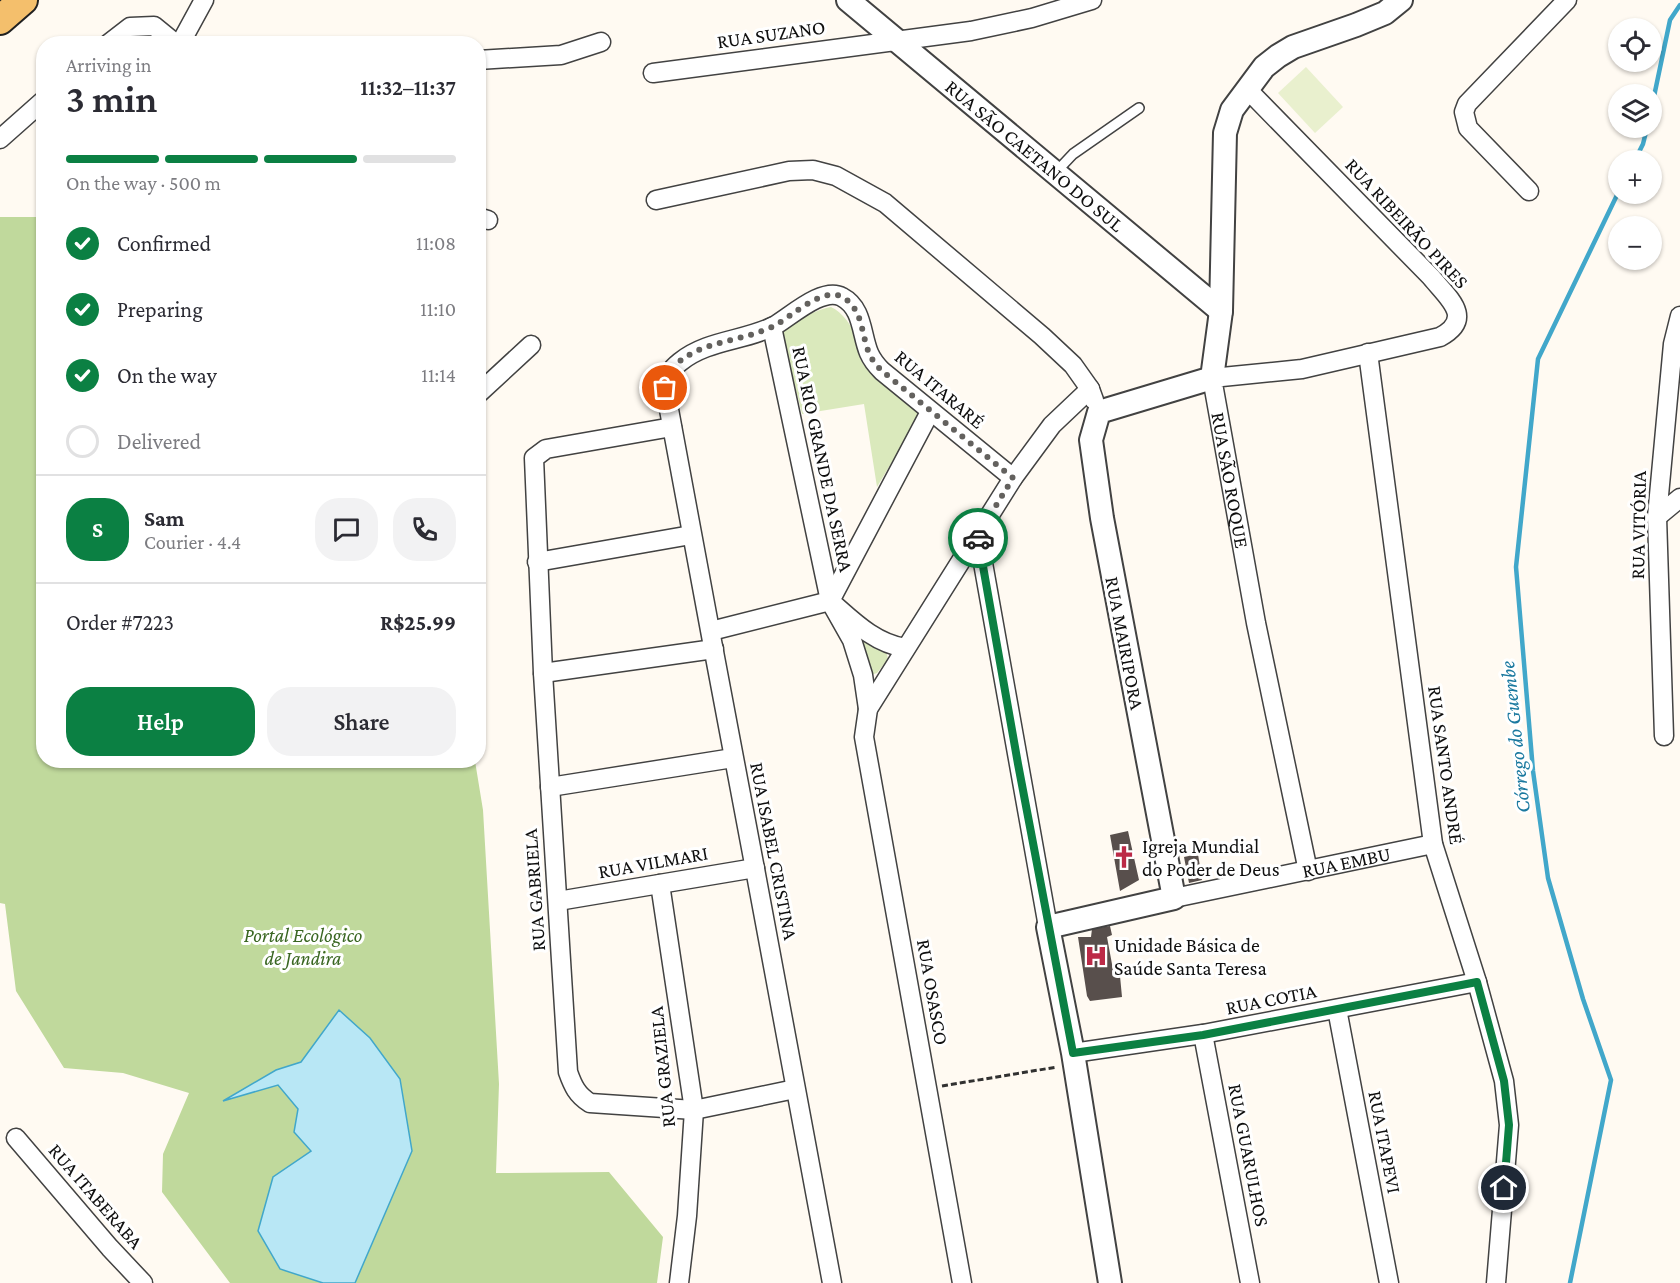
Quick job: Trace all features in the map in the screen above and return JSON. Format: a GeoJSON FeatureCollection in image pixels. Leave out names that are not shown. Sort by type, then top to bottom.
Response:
{"type":"FeatureCollection","features":[{"type":"Feature","properties":{"kind":"main road"},"geometry":{"type":"LineString","coordinates":[[0,20],[22,0]]}},
{"type":"Feature","properties":{"kind":"street"},"geometry":{"type":"LineString","coordinates":[[183,36],[204,0]]}},
{"type":"Feature","properties":{"kind":"street","name":"RUA SÃO CAETANO DO SUL"},"geometry":{"type":"LineString","coordinates":[[848,0],[1221,311]]}},
{"type":"Feature","properties":{"kind":"street","name":"RUA SUZANO"},"geometry":{"type":"LineString","coordinates":[[653,73],[970,30],[1032,18],[1092,0]]}},
{"type":"Feature","properties":{"kind":"street","name":"RUA SÃO ROQUE"},"geometry":{"type":"LineString","coordinates":[[1308,871],[1256,623],[1212,378],[1221,311],[1225,133],[1232,110],[1264,67],[1293,47],[1356,26],[1385,13],[1401,0]]}},
{"type":"Feature","properties":{"kind":"street"},"geometry":{"type":"LineString","coordinates":[[1529,191],[1468,128],[1464,112],[1467,104],[1567,0]]}},
{"type":"Feature","properties":{"kind":"street"},"geometry":{"type":"LineString","coordinates":[[118,36],[130,27],[154,26],[167,36]]}},
{"type":"Feature","properties":{"kind":"street"},"geometry":{"type":"LineString","coordinates":[[486,60],[561,55],[601,42]]}},
{"type":"Feature","properties":{"kind":"street","name":"RUA RIBEIRÃO PIRES"},"geometry":{"type":"LineString","coordinates":[[1212,378],[1302,369],[1440,337],[1450,332],[1458,318],[1457,311],[1431,276],[1247,89]]}},
{"type":"Feature","properties":{"kind":"street"},"geometry":{"type":"LineString","coordinates":[[0,139],[36,107]]}},
{"type":"Feature","properties":{"kind":"street"},"geometry":{"type":"LineString","coordinates":[[656,200],[789,171],[813,170],[836,176],[885,203],[1042,336],[1073,365],[1090,389],[1099,412],[1212,378]]}},
{"type":"Feature","properties":{"kind":"street","name":"RUA ITARARÉ"},"geometry":{"type":"LineString","coordinates":[[772,327],[815,299],[831,294],[841,296],[851,303],[858,314],[868,352],[882,371],[1013,478]]}},
{"type":"Feature","properties":{"kind":"street","name":"RUA VITÓRIA"},"geometry":{"type":"LineString","coordinates":[[1664,736],[1657,517],[1673,344],[1680,316]]}},
{"type":"Feature","properties":{"kind":"street","name":"RUA ISABEL CRISTINA"},"geometry":{"type":"LineString","coordinates":[[772,327],[710,346],[682,360],[668,373],[665,388],[832,1283]]}},
{"type":"Feature","properties":{"kind":"street","name":"RUA RIO GRANDE DA SERRA"},"geometry":{"type":"LineString","coordinates":[[772,327],[830,601]]}},
{"type":"Feature","properties":{"kind":"street"},"geometry":{"type":"LineString","coordinates":[[486,387],[531,345]]}},
{"type":"Feature","properties":{"kind":"street","name":"RUA SANTO ANDRÉ"},"geometry":{"type":"LineString","coordinates":[[1368,353],[1433,844],[1477,982],[1504,1081],[1509,1125],[1496,1283]]}},
{"type":"Feature","properties":{"kind":"street","name":"RUA OSASCO"},"geometry":{"type":"LineString","coordinates":[[867,709],[1013,478],[1052,425],[1090,389]]}},
{"type":"Feature","properties":{"kind":"street"},"geometry":{"type":"LineString","coordinates":[[543,674],[712,640],[830,601],[930,412]]}},
{"type":"Feature","properties":{"kind":"street","name":"RUA MAIRIPORA"},"geometry":{"type":"LineString","coordinates":[[1099,412],[1091,440],[1102,518],[1174,898]]}},
{"type":"Feature","properties":{"kind":"street","name":"RUA GABRIELA"},"geometry":{"type":"LineString","coordinates":[[672,427],[546,448],[534,458],[543,674],[568,1072],[579,1097],[590,1103],[694,1110],[795,1089]]}},
{"type":"Feature","properties":{"kind":"street"},"geometry":{"type":"LineString","coordinates":[[1657,517],[1680,498]]}},
{"type":"Feature","properties":{"kind":"street"},"geometry":{"type":"LineString","coordinates":[[537,561],[691,535]]}},
{"type":"Feature","properties":{"kind":"street"},"geometry":{"type":"LineString","coordinates":[[978,535],[1073,1059],[1110,1283]]}},
{"type":"Feature","properties":{"kind":"street"},"geometry":{"type":"LineString","coordinates":[[830,601],[877,639],[905,648]]}},
{"type":"Feature","properties":{"kind":"street","name":"RUA OSASCO"},"geometry":{"type":"LineString","coordinates":[[830,601],[852,640],[862,675],[867,709],[864,737],[962,1283]]}},
{"type":"Feature","properties":{"kind":"street"},"geometry":{"type":"LineString","coordinates":[[550,787],[733,758]]}},
{"type":"Feature","properties":{"kind":"street","name":"RUA EMBU"},"geometry":{"type":"LineString","coordinates":[[1048,927],[1433,844]]}},
{"type":"Feature","properties":{"kind":"street","name":"RUA VILMARI"},"geometry":{"type":"LineString","coordinates":[[558,901],[755,867]]}},
{"type":"Feature","properties":{"kind":"street","name":"RUA GRAZIELA"},"geometry":{"type":"LineString","coordinates":[[660,884],[694,1110],[680,1283]]}},
{"type":"Feature","properties":{"kind":"street","name":"RUA COTIA"},"geometry":{"type":"LineString","coordinates":[[1073,1059],[1477,982]]}},
{"type":"Feature","properties":{"kind":"street","name":"RUA ITAPEVI"},"geometry":{"type":"LineString","coordinates":[[1337,1009],[1389,1283]]}},
{"type":"Feature","properties":{"kind":"street","name":"RUA GUARULHOS"},"geometry":{"type":"LineString","coordinates":[[1203,1035],[1250,1283]]}},
{"type":"Feature","properties":{"kind":"street","name":"RUA ITABERABA"},"geometry":{"type":"LineString","coordinates":[[16,1138],[143,1283]]}},
{"type":"Feature","properties":{"kind":"lane"},"geometry":{"type":"LineString","coordinates":[[1054,174],[1073,154],[1139,108]]}},
{"type":"Feature","properties":{"kind":"path"},"geometry":{"type":"LineString","coordinates":[[928,1088],[1073,1059]]}},
{"type":"Feature","properties":{"kind":"green space"},"geometry":{"type":"Polygon","coordinates":[[[1306,67],[1343,107],[1315,133],[1278,93],[1306,67]]]}},
{"type":"Feature","properties":{"kind":"green space","name":"Portal Ecológico de Jandira"},"geometry":{"type":"Polygon","coordinates":[[[0,217],[36,217],[36,768],[476,768],[483,810],[499,1084],[496,1173],[609,1172],[663,1237],[657,1283],[230,1283],[162,1192],[163,1154],[189,1093],[123,1073],[64,1068],[16,991],[5,904],[0,903],[0,217]]]}},
{"type":"Feature","properties":{"kind":"green space"},"geometry":{"type":"Polygon","coordinates":[[[831,307],[850,324],[855,334],[860,359],[866,368],[919,412],[918,418],[877,487],[864,404],[802,414],[782,334],[790,325],[804,317],[831,307]]]}},
{"type":"Feature","properties":{"kind":"green space"},"geometry":{"type":"Polygon","coordinates":[[[858,633],[886,650],[888,659],[877,673],[871,675],[858,633]]]}},
{"type":"Feature","properties":{"kind":"water"},"geometry":{"type":"Polygon","coordinates":[[[339,1010],[370,1038],[400,1079],[412,1151],[355,1283],[323,1283],[280,1269],[258,1231],[273,1177],[311,1151],[294,1132],[298,1109],[278,1085],[223,1101],[276,1070],[301,1062],[339,1010]]]}},
{"type":"Feature","properties":{"kind":"building","name":"Igreja Mundial do Poder de Deus"},"geometry":{"type":"Polygon","coordinates":[[[1128,831],[1139,880],[1120,891],[1110,835],[1128,831]]]}},
{"type":"Feature","properties":{"kind":"building"},"geometry":{"type":"Polygon","coordinates":[[[1198,854],[1202,880],[1189,883],[1184,857],[1198,854]]]}},
{"type":"Feature","properties":{"kind":"building","name":"Unidade Básica de Saúde Santa Teresa"},"geometry":{"type":"Polygon","coordinates":[[[1110,926],[1112,935],[1107,937],[1114,975],[1120,976],[1122,997],[1090,1001],[1087,996],[1078,937],[1091,937],[1092,929],[1110,926]]]}},
{"type":"Feature","properties":{"kind":"waterway","name":"Córrego do Guembe"},"geometry":{"type":"LineString","coordinates":[[1657,84],[1670,20],[1680,5]]}},
{"type":"Feature","properties":{"kind":"waterway","name":"Córrego do Guembe"},"geometry":{"type":"LineString","coordinates":[[1640,150],[1644,138]]}},
{"type":"Feature","properties":{"kind":"waterway","name":"Córrego do Guembe"},"geometry":{"type":"LineString","coordinates":[[1570,1283],[1611,1080],[1583,999],[1548,878],[1533,771],[1516,567],[1538,359],[1613,204]]}},
{"type":"Feature","properties":{"kind":"way so far"},"geometry":{"type":"LineString","coordinates":[[665,388],[668,373],[682,360],[710,346],[772,327],[815,299],[831,294],[841,296],[851,303],[858,314],[868,352],[882,371],[1013,478],[978,538]]}},
{"type":"Feature","properties":{"kind":"place","name":"Igreja Mundial do Poder de Deus"},"geometry":{"type":"Point","coordinates":[1124,857]}},
{"type":"Feature","properties":{"kind":"place","name":"Unidade Básica de Saúde Santa Teresa"},"geometry":{"type":"Point","coordinates":[1096,956]}},
{"type":"Feature","properties":{"kind":"route"},"geometry":{"type":"LineString","coordinates":[[978,538],[1073,1053],[1203,1035],[1477,982],[1504,1081],[1509,1125],[1504,1188]]}}]}
